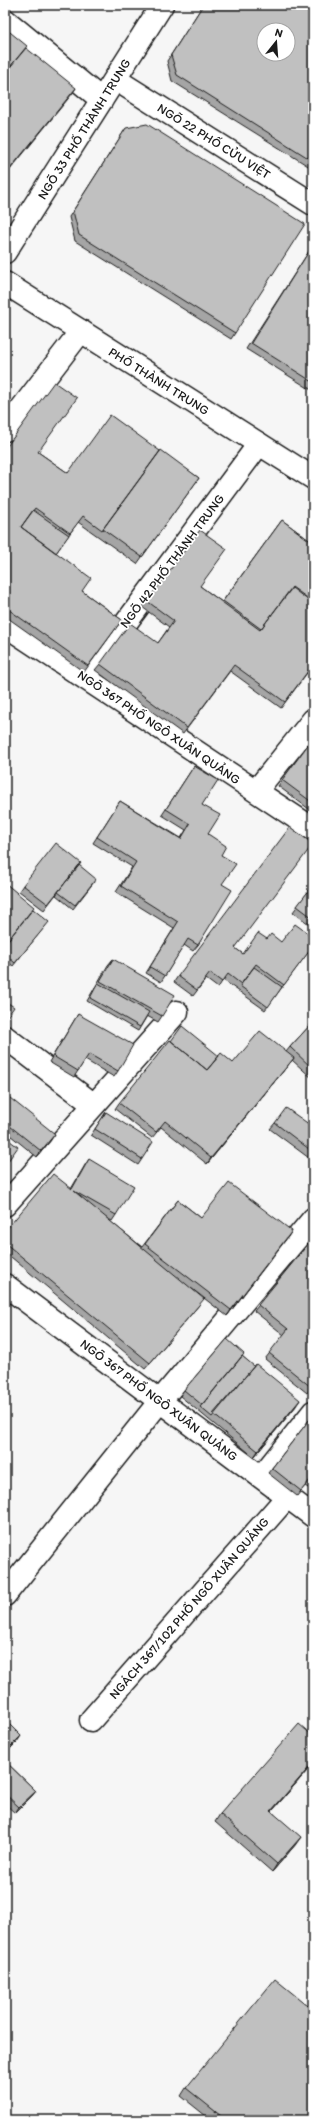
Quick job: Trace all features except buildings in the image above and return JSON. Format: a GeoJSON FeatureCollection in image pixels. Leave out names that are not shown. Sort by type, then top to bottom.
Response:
{"type":"FeatureCollection","features":[{"type":"Feature","properties":{"kind":"street","name":"NGÕ 33 PHỐ THÀNH TRUNG"},"geometry":{"type":"LineString","coordinates":[[5,252],[162,5]]}},
{"type":"Feature","properties":{"kind":"street"},"geometry":{"type":"LineString","coordinates":[[5,20],[102,100]]}},
{"type":"Feature","properties":{"kind":"street","name":"NGÕ 22 PHỐ CỬU VIỆT"},"geometry":{"type":"LineString","coordinates":[[115,79],[313,204]]}},
{"type":"Feature","properties":{"kind":"street","name":"PHỐ THÀNH TRUNG"},"geometry":{"type":"LineString","coordinates":[[5,283],[313,478]]}},
{"type":"Feature","properties":{"kind":"street"},"geometry":{"type":"LineString","coordinates":[[5,430],[81,332]]}},
{"type":"Feature","properties":{"kind":"street","name":"NGÕ 42 PHỐ THÀNH TRUNG"},"geometry":{"type":"LineString","coordinates":[[85,678],[259,444]]}},
{"type":"Feature","properties":{"kind":"street","name":"NGÕ 367 PHỐ NGÔ XUÂN QUẢNG"},"geometry":{"type":"LineString","coordinates":[[5,625],[313,829]]}},
{"type":"Feature","properties":{"kind":"street"},"geometry":{"type":"LineString","coordinates":[[256,791],[313,720]]}},
{"type":"Feature","properties":{"kind":"street"},"geometry":{"type":"LineString","coordinates":[[5,1205],[177,1012]]}},
{"type":"Feature","properties":{"kind":"street"},"geometry":{"type":"LineString","coordinates":[[5,1037],[94,1105]]}},
{"type":"Feature","properties":{"kind":"street"},"geometry":{"type":"LineString","coordinates":[[5,1595],[160,1401],[313,1219]]}},
{"type":"Feature","properties":{"kind":"street","name":"NGÕ 367 PHỐ NGÔ XUÂN QUẢNG"},"geometry":{"type":"LineString","coordinates":[[5,1285],[313,1516]]}},
{"type":"Feature","properties":{"kind":"street"},"geometry":{"type":"LineString","coordinates":[[261,1478],[313,1412]]}},
{"type":"Feature","properties":{"kind":"street","name":"NGÁCH 367/102 PHỐ NGÔ XUÂN QUẢNG"},"geometry":{"type":"LineString","coordinates":[[91,1720],[287,1497]]}}]}
